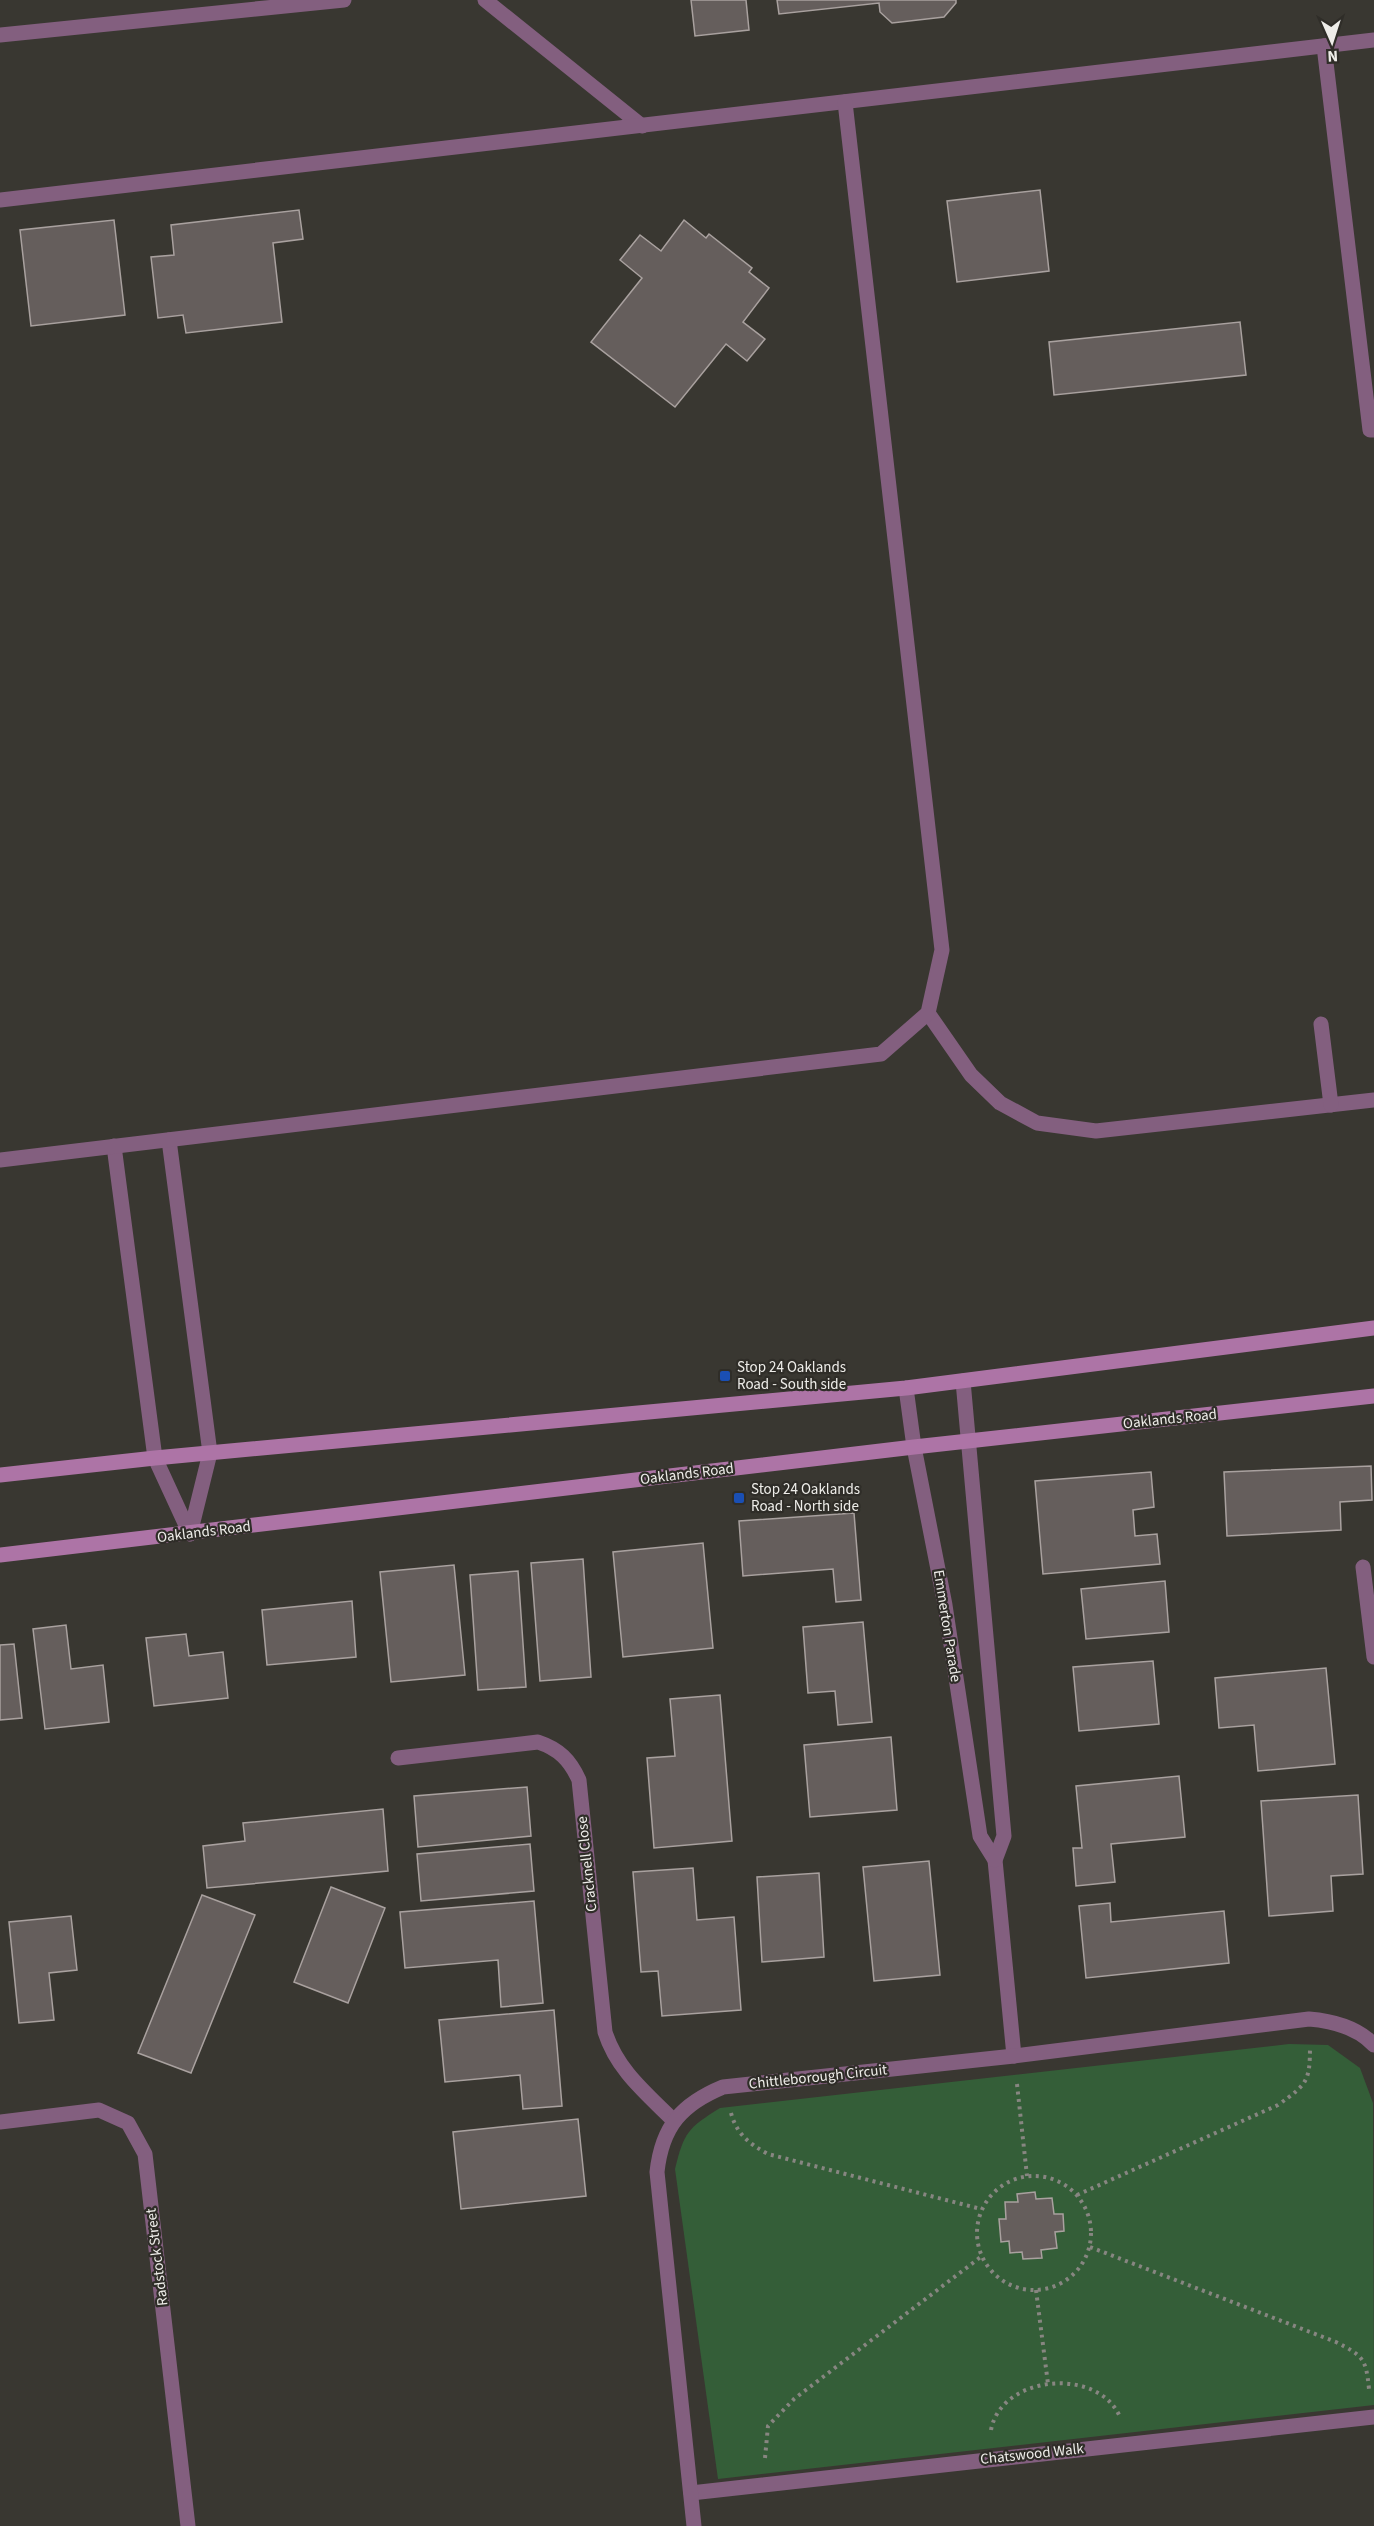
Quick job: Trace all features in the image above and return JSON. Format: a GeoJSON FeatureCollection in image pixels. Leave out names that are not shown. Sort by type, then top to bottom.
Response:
{"type":"FeatureCollection","features":[{"type":"Feature","properties":{"kind":"main road"},"geometry":{"type":"LineString","coordinates":[[0,1475],[155,1458],[906,1388],[1374,1328]]}},
{"type":"Feature","properties":{"kind":"main road","name":"Oaklands Road"},"geometry":{"type":"LineString","coordinates":[[0,1555],[970,1440],[1374,1396]]}},
{"type":"Feature","properties":{"kind":"street"},"geometry":{"type":"LineString","coordinates":[[0,35],[344,0]]}},
{"type":"Feature","properties":{"kind":"street"},"geometry":{"type":"LineString","coordinates":[[485,0],[642,126]]}},
{"type":"Feature","properties":{"kind":"street"},"geometry":{"type":"LineString","coordinates":[[0,200],[1374,40]]}},
{"type":"Feature","properties":{"kind":"street"},"geometry":{"type":"LineString","coordinates":[[1324,46],[1371,430],[1374,430]]}},
{"type":"Feature","properties":{"kind":"street"},"geometry":{"type":"LineString","coordinates":[[0,1160],[881,1054],[928,1013],[942,950],[845,102]]}},
{"type":"Feature","properties":{"kind":"street"},"geometry":{"type":"LineString","coordinates":[[928,1013],[971,1075],[1000,1103],[1037,1123],[1096,1131],[1374,1100]]}},
{"type":"Feature","properties":{"kind":"street"},"geometry":{"type":"LineString","coordinates":[[1321,1024],[1331,1105]]}},
{"type":"Feature","properties":{"kind":"street"},"geometry":{"type":"LineString","coordinates":[[169,1140],[210,1453],[190,1534]]}},
{"type":"Feature","properties":{"kind":"street"},"geometry":{"type":"LineString","coordinates":[[114,1146],[155,1458],[190,1534]]}},
{"type":"Feature","properties":{"kind":"street","name":"Emmerton Parade"},"geometry":{"type":"LineString","coordinates":[[963,1381],[1004,1836],[995,1860],[1014,2056]]}},
{"type":"Feature","properties":{"kind":"street","name":"Emmerton Parade"},"geometry":{"type":"LineString","coordinates":[[906,1388],[914,1447],[945,1605],[980,1836],[995,1860]]}},
{"type":"Feature","properties":{"kind":"street"},"geometry":{"type":"LineString","coordinates":[[1363,1567],[1374,1657]]}},
{"type":"Feature","properties":{"kind":"street","name":"Cracknell Close"},"geometry":{"type":"LineString","coordinates":[[398,1758],[538,1742],[551,1746],[572,1765],[579,1780],[605,2032],[611,2051],[628,2076],[674,2121]]}},
{"type":"Feature","properties":{"kind":"street","name":"Chittleborough Circuit"},"geometry":{"type":"LineString","coordinates":[[694,2526],[657,2172],[658,2156],[674,2121],[701,2096],[723,2087],[1014,2056],[1309,2019],[1348,2027],[1373,2040]]}},
{"type":"Feature","properties":{"kind":"street","name":"Radstock Street"},"geometry":{"type":"LineString","coordinates":[[0,2122],[99,2110],[128,2123],[145,2154],[188,2526]]}},
{"type":"Feature","properties":{"kind":"street","name":"Chatswood Walk"},"geometry":{"type":"LineString","coordinates":[[691,2493],[1373,2417]]}},
{"type":"Feature","properties":{"kind":"path"},"geometry":{"type":"LineString","coordinates":[[1077,2195],[1278,2105],[1302,2087],[1310,2071],[1309,2019]]}},
{"type":"Feature","properties":{"kind":"path"},"geometry":{"type":"LineString","coordinates":[[1014,2056],[1027,2176]]}},
{"type":"Feature","properties":{"kind":"path"},"geometry":{"type":"LineString","coordinates":[[723,2087],[733,2123],[746,2141],[768,2154],[981,2209]]}},
{"type":"Feature","properties":{"kind":"path"},"geometry":{"type":"LineString","coordinates":[[1027,2176],[1045,2177],[1063,2183],[1077,2195],[1087,2211],[1092,2228],[1090,2247],[1083,2264],[1071,2278],[1055,2287],[1036,2290],[1017,2288],[999,2280],[986,2265],[978,2248],[976,2228],[981,2209],[992,2193],[1008,2181],[1027,2176]]}},
{"type":"Feature","properties":{"kind":"path"},"geometry":{"type":"LineString","coordinates":[[1090,2247],[1336,2342],[1359,2354],[1367,2370],[1373,2417]]}},
{"type":"Feature","properties":{"kind":"path"},"geometry":{"type":"LineString","coordinates":[[767,2484],[764,2447],[768,2426],[794,2399],[982,2256]]}},
{"type":"Feature","properties":{"kind":"path"},"geometry":{"type":"LineString","coordinates":[[1036,2290],[1048,2384]]}},
{"type":"Feature","properties":{"kind":"path"},"geometry":{"type":"LineString","coordinates":[[994,2459],[990,2433],[992,2423],[1002,2407],[1017,2395],[1048,2384],[1067,2383],[1084,2388],[1110,2402],[1123,2423],[1124,2444]]}},
{"type":"Feature","properties":{"kind":"green space"},"geometry":{"type":"Polygon","coordinates":[[[1289,2044],[1328,2045],[1360,2068],[1373,2103],[1374,2405],[718,2479],[675,2169],[681,2147],[694,2126],[720,2108],[1289,2044]]]}},
{"type":"Feature","properties":{"kind":"building"},"geometry":{"type":"Polygon","coordinates":[[[691,0],[746,0],[749,30],[695,36],[691,0]]]}},
{"type":"Feature","properties":{"kind":"building"},"geometry":{"type":"Polygon","coordinates":[[[777,0],[956,0],[956,3],[944,17],[892,23],[880,12],[879,3],[779,14],[777,0]]]}},
{"type":"Feature","properties":{"kind":"building"},"geometry":{"type":"Polygon","coordinates":[[[1040,190],[1049,271],[957,282],[947,201],[1040,190]]]}},
{"type":"Feature","properties":{"kind":"building"},"geometry":{"type":"Polygon","coordinates":[[[299,210],[303,239],[273,243],[282,322],[186,333],[183,315],[158,318],[151,257],[174,255],[171,225],[299,210]]]}},
{"type":"Feature","properties":{"kind":"building"},"geometry":{"type":"Polygon","coordinates":[[[114,220],[125,315],[31,326],[20,230],[114,220]]]}},
{"type":"Feature","properties":{"kind":"building"},"geometry":{"type":"Polygon","coordinates":[[[684,220],[706,238],[709,234],[752,268],[749,272],[769,288],[743,322],[765,339],[747,361],[726,344],[675,407],[591,342],[642,278],[620,260],[640,235],[661,251],[684,220]]]}},
{"type":"Feature","properties":{"kind":"building"},"geometry":{"type":"Polygon","coordinates":[[[1240,322],[1246,375],[1054,395],[1049,342],[1240,322]]]}},
{"type":"Feature","properties":{"kind":"building"},"geometry":{"type":"Polygon","coordinates":[[[1371,1466],[1372,1500],[1340,1502],[1341,1530],[1227,1536],[1224,1472],[1371,1466]]]}},
{"type":"Feature","properties":{"kind":"building"},"geometry":{"type":"Polygon","coordinates":[[[1151,1472],[1154,1507],[1133,1510],[1135,1536],[1157,1534],[1160,1564],[1043,1574],[1035,1481],[1151,1472]]]}},
{"type":"Feature","properties":{"kind":"building"},"geometry":{"type":"Polygon","coordinates":[[[854,1513],[861,1600],[836,1602],[833,1569],[743,1576],[739,1521],[854,1513]]]}},
{"type":"Feature","properties":{"kind":"building"},"geometry":{"type":"Polygon","coordinates":[[[703,1543],[713,1648],[623,1657],[613,1552],[703,1543]]]}},
{"type":"Feature","properties":{"kind":"building"},"geometry":{"type":"Polygon","coordinates":[[[583,1559],[591,1677],[540,1681],[531,1563],[583,1559]]]}},
{"type":"Feature","properties":{"kind":"building"},"geometry":{"type":"Polygon","coordinates":[[[454,1565],[465,1675],[391,1682],[380,1572],[454,1565]]]}},
{"type":"Feature","properties":{"kind":"building"},"geometry":{"type":"Polygon","coordinates":[[[518,1571],[526,1687],[478,1690],[470,1575],[518,1571]]]}},
{"type":"Feature","properties":{"kind":"building"},"geometry":{"type":"Polygon","coordinates":[[[1165,1581],[1169,1632],[1086,1639],[1081,1589],[1165,1581]]]}},
{"type":"Feature","properties":{"kind":"building"},"geometry":{"type":"Polygon","coordinates":[[[352,1601],[356,1657],[267,1665],[262,1610],[352,1601]]]}},
{"type":"Feature","properties":{"kind":"building"},"geometry":{"type":"Polygon","coordinates":[[[863,1622],[872,1722],[838,1725],[835,1691],[808,1693],[803,1627],[863,1622]]]}},
{"type":"Feature","properties":{"kind":"building"},"geometry":{"type":"Polygon","coordinates":[[[66,1625],[71,1669],[103,1665],[109,1722],[45,1729],[33,1629],[66,1625]]]}},
{"type":"Feature","properties":{"kind":"building"},"geometry":{"type":"Polygon","coordinates":[[[186,1634],[189,1656],[223,1652],[228,1698],[154,1706],[146,1638],[186,1634]]]}},
{"type":"Feature","properties":{"kind":"building"},"geometry":{"type":"Polygon","coordinates":[[[14,1644],[22,1718],[0,1720],[0,1645],[14,1644]]]}},
{"type":"Feature","properties":{"kind":"building"},"geometry":{"type":"Polygon","coordinates":[[[1153,1661],[1159,1724],[1079,1731],[1073,1667],[1153,1661]]]}},
{"type":"Feature","properties":{"kind":"building"},"geometry":{"type":"Polygon","coordinates":[[[1326,1668],[1335,1764],[1258,1771],[1254,1725],[1219,1728],[1215,1678],[1326,1668]]]}},
{"type":"Feature","properties":{"kind":"building"},"geometry":{"type":"Polygon","coordinates":[[[720,1695],[732,1841],[654,1848],[647,1758],[675,1756],[670,1699],[720,1695]]]}},
{"type":"Feature","properties":{"kind":"building"},"geometry":{"type":"Polygon","coordinates":[[[891,1737],[897,1810],[810,1817],[804,1745],[891,1737]]]}},
{"type":"Feature","properties":{"kind":"building"},"geometry":{"type":"Polygon","coordinates":[[[1179,1776],[1185,1837],[1111,1844],[1115,1882],[1076,1886],[1073,1848],[1082,1848],[1076,1786],[1179,1776]]]}},
{"type":"Feature","properties":{"kind":"building"},"geometry":{"type":"Polygon","coordinates":[[[527,1787],[531,1836],[418,1847],[414,1796],[527,1787]]]}},
{"type":"Feature","properties":{"kind":"building"},"geometry":{"type":"Polygon","coordinates":[[[1358,1795],[1363,1874],[1331,1876],[1333,1911],[1269,1916],[1261,1801],[1358,1795]]]}},
{"type":"Feature","properties":{"kind":"building"},"geometry":{"type":"Polygon","coordinates":[[[383,1809],[388,1871],[207,1888],[203,1846],[245,1841],[243,1823],[383,1809]]]}},
{"type":"Feature","properties":{"kind":"building"},"geometry":{"type":"Polygon","coordinates":[[[530,1844],[534,1891],[421,1901],[417,1854],[530,1844]]]}},
{"type":"Feature","properties":{"kind":"building"},"geometry":{"type":"Polygon","coordinates":[[[929,1861],[940,1975],[874,1981],[863,1867],[929,1861]]]}},
{"type":"Feature","properties":{"kind":"building"},"geometry":{"type":"Polygon","coordinates":[[[693,1868],[697,1920],[734,1917],[741,2010],[662,2016],[658,1971],[641,1972],[633,1872],[693,1868]]]}},
{"type":"Feature","properties":{"kind":"building"},"geometry":{"type":"Polygon","coordinates":[[[819,1873],[824,1957],[762,1962],[757,1877],[819,1873]]]}},
{"type":"Feature","properties":{"kind":"building"},"geometry":{"type":"Polygon","coordinates":[[[331,1887],[385,1908],[348,2003],[294,1982],[331,1887]]]}},
{"type":"Feature","properties":{"kind":"building"},"geometry":{"type":"Polygon","coordinates":[[[202,1895],[255,1915],[191,2073],[138,2053],[202,1895]]]}},
{"type":"Feature","properties":{"kind":"building"},"geometry":{"type":"Polygon","coordinates":[[[534,1901],[543,2003],[501,2007],[498,1960],[405,1968],[400,1912],[534,1901]]]}},
{"type":"Feature","properties":{"kind":"building"},"geometry":{"type":"Polygon","coordinates":[[[1110,1903],[1111,1922],[1224,1911],[1229,1963],[1086,1978],[1079,1906],[1110,1903]]]}},
{"type":"Feature","properties":{"kind":"building"},"geometry":{"type":"Polygon","coordinates":[[[71,1916],[77,1970],[49,1973],[54,2020],[19,2023],[9,1922],[71,1916]]]}},
{"type":"Feature","properties":{"kind":"building"},"geometry":{"type":"Polygon","coordinates":[[[554,2010],[562,2106],[523,2109],[520,2075],[445,2082],[439,2020],[554,2010]]]}},
{"type":"Feature","properties":{"kind":"building"},"geometry":{"type":"Polygon","coordinates":[[[578,2119],[586,2196],[461,2209],[453,2132],[578,2119]]]}},
{"type":"Feature","properties":{"kind":"building"},"geometry":{"type":"Polygon","coordinates":[[[1035,2192],[1036,2199],[1052,2198],[1054,2214],[1063,2214],[1064,2231],[1055,2232],[1057,2248],[1041,2250],[1042,2258],[1023,2259],[1022,2252],[1010,2253],[1009,2241],[1001,2242],[999,2219],[1006,2219],[1005,2202],[1018,2202],[1017,2194],[1035,2192]]]}},
{"type":"Feature","properties":{"kind":"place","name":"Stop 24 Oaklands Road - South side"},"geometry":{"type":"Point","coordinates":[725,1376]}},
{"type":"Feature","properties":{"kind":"place","name":"Stop 24 Oaklands Road - North side"},"geometry":{"type":"Point","coordinates":[739,1498]}}]}
